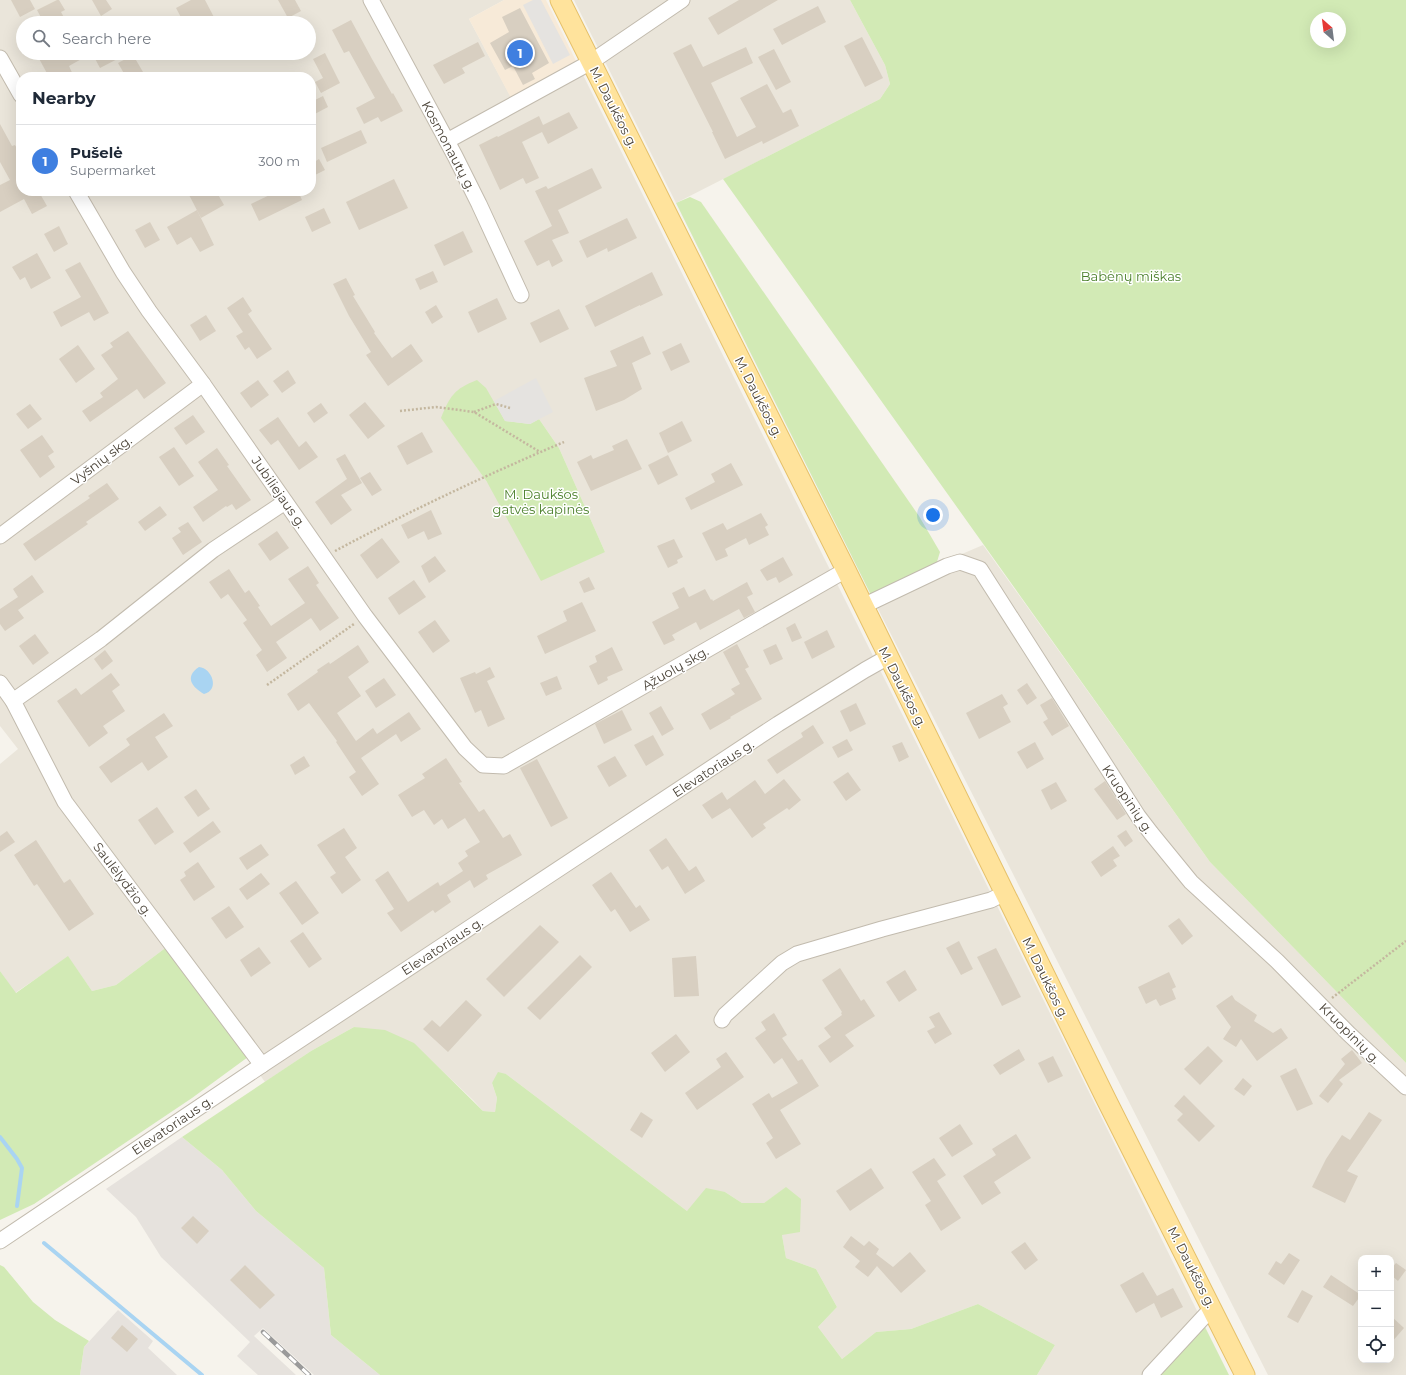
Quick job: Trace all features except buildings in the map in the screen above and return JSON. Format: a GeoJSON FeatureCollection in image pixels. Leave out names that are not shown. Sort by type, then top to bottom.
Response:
{"type":"FeatureCollection","features":[{"type":"Feature","properties":{"kind":"main road","name":"M. Daukšos g."},"geometry":{"type":"LineString","coordinates":[[560,0],[846,570],[1107,1101],[1245,1375]]}},
{"type":"Feature","properties":{"kind":"street","name":"Kosmonautų g."},"geometry":{"type":"LineString","coordinates":[[371,0],[447,141],[479,204],[521,295]]}},
{"type":"Feature","properties":{"kind":"street"},"geometry":{"type":"LineString","coordinates":[[447,141],[591,62],[682,0]]}},
{"type":"Feature","properties":{"kind":"street"},"geometry":{"type":"LineString","coordinates":[[0,58],[16,86]]}},
{"type":"Feature","properties":{"kind":"street","name":"Jubiliejaus g."},"geometry":{"type":"LineString","coordinates":[[79,196],[123,272],[149,311],[203,384],[365,616],[465,748],[483,765],[504,766]]}},
{"type":"Feature","properties":{"kind":"street","name":"Vyšnių skg."},"geometry":{"type":"LineString","coordinates":[[0,536],[203,384]]}},
{"type":"Feature","properties":{"kind":"street"},"geometry":{"type":"LineString","coordinates":[[13,701],[101,640],[213,550],[285,502]]}},
{"type":"Feature","properties":{"kind":"street","name":"Kruopinių g."},"geometry":{"type":"LineString","coordinates":[[863,606],[947,566],[960,562],[980,569],[1150,833],[1191,882],[1277,961],[1349,1034],[1406,1087]]}},
{"type":"Feature","properties":{"kind":"street","name":"Ąžuolų skg."},"geometry":{"type":"LineString","coordinates":[[504,766],[846,570]]}},
{"type":"Feature","properties":{"kind":"street","name":"Elevatoriaus g."},"geometry":{"type":"LineString","coordinates":[[0,1241],[262,1065],[778,724],[888,657]]}},
{"type":"Feature","properties":{"kind":"street","name":"Saulėlydžio g."},"geometry":{"type":"LineString","coordinates":[[0,683],[13,701],[64,802],[262,1065]]}},
{"type":"Feature","properties":{"kind":"street"},"geometry":{"type":"LineString","coordinates":[[722,1020],[725,1015],[782,964],[797,954],[882,929],[991,900],[1005,893]]}},
{"type":"Feature","properties":{"kind":"street"},"geometry":{"type":"LineString","coordinates":[[1150,1375],[1212,1308]]}},
{"type":"Feature","properties":{"kind":"path"},"geometry":{"type":"LineString","coordinates":[[474,412],[496,404],[510,408]]}},
{"type":"Feature","properties":{"kind":"path"},"geometry":{"type":"LineString","coordinates":[[400,411],[436,407],[474,412],[540,452]]}},
{"type":"Feature","properties":{"kind":"path"},"geometry":{"type":"LineString","coordinates":[[324,556],[395,519],[485,476],[564,442]]}},
{"type":"Feature","properties":{"kind":"path"},"geometry":{"type":"LineString","coordinates":[[267,686],[365,616]]}},
{"type":"Feature","properties":{"kind":"path"},"geometry":{"type":"LineString","coordinates":[[1323,1006],[1406,941]]}},
{"type":"Feature","properties":{"kind":"shaded area"},"geometry":{"type":"Polygon","coordinates":[[[0,0],[504,0],[469,19],[512,99],[578,65],[925,760],[1204,1325],[1159,1375],[1037,1375],[1055,1345],[978,1304],[911,1329],[876,1332],[842,1359],[818,1327],[837,1307],[816,1269],[786,1258],[782,1235],[786,1188],[764,1203],[742,1203],[725,1192],[687,1211],[506,1074],[492,1083],[497,1098],[495,1112],[483,1111],[414,1044],[354,1027],[311,1051],[265,1082],[168,946],[116,985],[92,991],[68,957],[15,993],[0,971],[0,764],[18,749],[0,726],[0,0]],[[442,418],[487,482],[605,552],[559,448],[539,419],[530,424],[505,421],[442,418]]]}},
{"type":"Feature","properties":{"kind":"shaded area"},"geometry":{"type":"Polygon","coordinates":[[[504,0],[546,0],[578,65],[512,100],[469,19],[504,0]]]}},
{"type":"Feature","properties":{"kind":"shaded area"},"geometry":{"type":"Polygon","coordinates":[[[533,0],[541,0],[570,55],[553,64],[523,5],[533,0]]]}},
{"type":"Feature","properties":{"kind":"shaded area"},"geometry":{"type":"Polygon","coordinates":[[[574,0],[850,0],[885,65],[890,84],[880,99],[676,203],[574,0]]]}},
{"type":"Feature","properties":{"kind":"shaded area"},"geometry":{"type":"Polygon","coordinates":[[[536,378],[553,412],[530,424],[505,421],[494,401],[536,378]]]}},
{"type":"Feature","properties":{"kind":"shaded area"},"geometry":{"type":"Polygon","coordinates":[[[983,545],[1210,862],[1406,1063],[1406,1375],[1268,1375],[872,597],[936,565],[983,545]]]}},
{"type":"Feature","properties":{"kind":"shaded area"},"geometry":{"type":"Polygon","coordinates":[[[182,1137],[222,1170],[256,1211],[324,1268],[331,1335],[380,1375],[314,1375],[263,1328],[254,1336],[296,1375],[258,1375],[237,1356],[250,1342],[161,1257],[136,1217],[106,1189],[182,1137]]]}},
{"type":"Feature","properties":{"kind":"shaded area"},"geometry":{"type":"Polygon","coordinates":[[[118,1310],[153,1341],[148,1348],[177,1375],[80,1375],[84,1347],[118,1310]]]}},
{"type":"Feature","properties":{"kind":"green space","name":"Babėnų miškas"},"geometry":{"type":"Polygon","coordinates":[[[850,0],[1406,0],[1406,1063],[1210,862],[723,179],[880,99],[890,84],[885,65],[850,0]]]}},
{"type":"Feature","properties":{"kind":"green space"},"geometry":{"type":"Polygon","coordinates":[[[690,197],[701,202],[919,516],[940,552],[936,565],[872,597],[676,203],[690,197]]]}},
{"type":"Feature","properties":{"kind":"green space","name":"M. Daukšos gatvės kapinės"},"geometry":{"type":"Polygon","coordinates":[[[477,380],[486,388],[505,421],[530,424],[539,419],[559,448],[605,552],[541,581],[487,482],[441,418],[447,404],[454,394],[469,383],[477,380]]]}},
{"type":"Feature","properties":{"kind":"green space"},"geometry":{"type":"Polygon","coordinates":[[[168,946],[248,1057],[192,1098],[34,1204],[0,1220],[0,971],[16,993],[68,956],[92,991],[116,985],[168,946]]]}},
{"type":"Feature","properties":{"kind":"green space"},"geometry":{"type":"Polygon","coordinates":[[[354,1027],[385,1030],[414,1043],[483,1111],[495,1112],[497,1098],[492,1083],[498,1072],[506,1074],[687,1211],[706,1188],[725,1192],[742,1203],[764,1203],[786,1187],[801,1199],[800,1232],[782,1235],[786,1258],[816,1269],[837,1307],[818,1327],[842,1359],[876,1332],[911,1329],[978,1304],[1055,1345],[1037,1375],[380,1375],[331,1335],[324,1268],[256,1211],[222,1170],[182,1137],[311,1051],[354,1027]]]}},
{"type":"Feature","properties":{"kind":"green space"},"geometry":{"type":"Polygon","coordinates":[[[0,1265],[4,1267],[33,1302],[55,1320],[89,1341],[84,1347],[80,1375],[0,1375],[0,1265]]]}},
{"type":"Feature","properties":{"kind":"green space"},"geometry":{"type":"Polygon","coordinates":[[[1204,1325],[1229,1375],[1159,1375],[1204,1325]]]}},
{"type":"Feature","properties":{"kind":"water"},"geometry":{"type":"Polygon","coordinates":[[[199,667],[208,671],[211,675],[213,684],[209,692],[204,694],[191,682],[192,674],[199,667]]]}},
{"type":"Feature","properties":{"kind":"waterway"},"geometry":{"type":"LineString","coordinates":[[0,1137],[22,1168],[17,1206]]}},
{"type":"Feature","properties":{"kind":"waterway"},"geometry":{"type":"LineString","coordinates":[[44,1243],[202,1375]]}},
{"type":"Feature","properties":{"kind":"railway"},"geometry":{"type":"LineString","coordinates":[[263,1332],[309,1375]]}},
{"type":"Feature","properties":{"kind":"place","name":"Pušelė"},"geometry":{"type":"Point","coordinates":[520,53]}}]}
